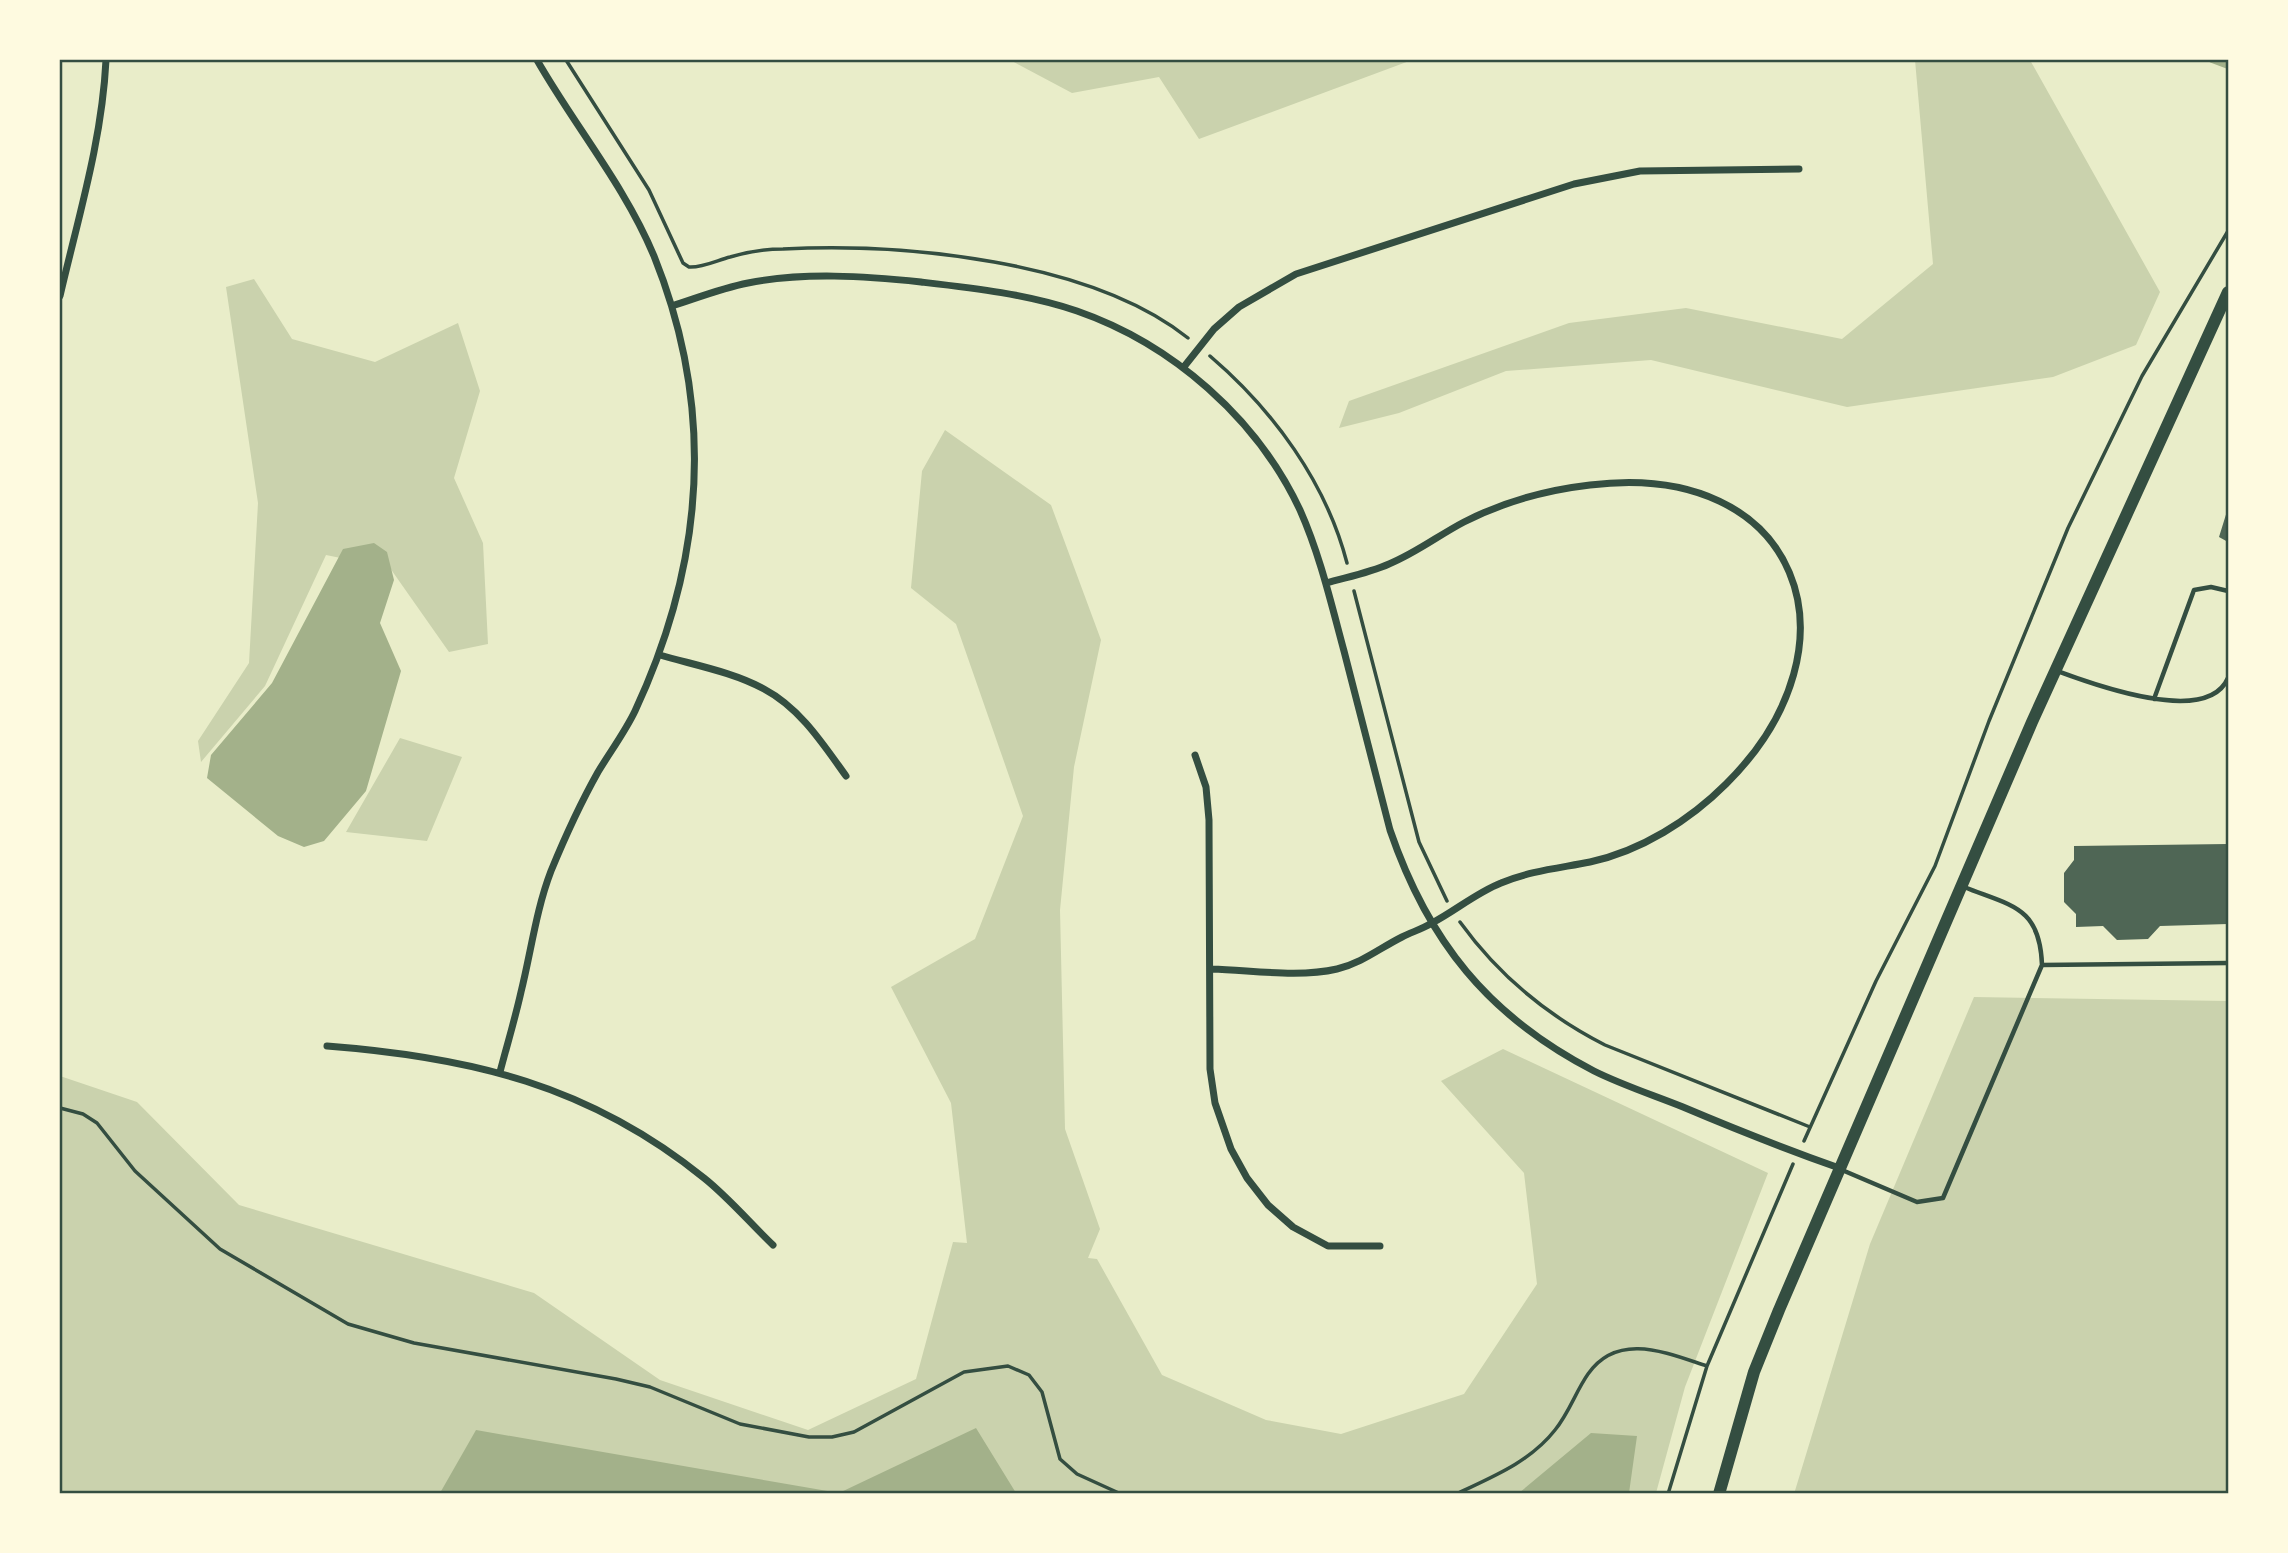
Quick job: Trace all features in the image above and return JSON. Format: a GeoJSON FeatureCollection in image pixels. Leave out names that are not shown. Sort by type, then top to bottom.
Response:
{"type":"FeatureCollection","features":[{"type":"Feature","properties":{"kind":"main road"},"geometry":{"type":"LineString","coordinates":[[1719,1493],[1754,1372],[2056,670],[2228,292]]}},
{"type":"Feature","properties":{"kind":"street"},"geometry":{"type":"LineString","coordinates":[[60,296],[84,206],[97,135],[106,60]]}},
{"type":"Feature","properties":{"kind":"street"},"geometry":{"type":"LineString","coordinates":[[500,1072],[550,873],[575,815],[633,715],[660,655],[677,602],[694,509],[695,453],[691,397],[672,306],[653,255],[630,207],[537,60]]}},
{"type":"Feature","properties":{"kind":"street"},"geometry":{"type":"LineString","coordinates":[[1183,368],[1199,347],[1239,307],[1296,274],[1574,184],[1640,171],[1799,169]]}},
{"type":"Feature","properties":{"kind":"street"},"geometry":{"type":"LineString","coordinates":[[672,306],[746,283],[776,279],[898,279],[965,287],[1031,299],[1076,311],[1126,333],[1183,368],[1232,412],[1280,474],[1299,509],[1326,583],[1390,830],[1403,868],[1431,924],[1464,969],[1499,1007],[1562,1054],[1597,1072],[1798,1154],[1842,1169]]}},
{"type":"Feature","properties":{"kind":"street"},"geometry":{"type":"LineString","coordinates":[[1212,969],[1335,969],[1363,961],[1403,936],[1431,924],[1497,885],[1523,874],[1594,861],[1634,848],[1695,812],[1726,784],[1767,733],[1786,696],[1797,664],[1801,626],[1792,579],[1779,552],[1764,532],[1724,501],[1688,488],[1639,482],[1592,484],[1546,492],[1502,506],[1465,522],[1392,563],[1326,583]]}},
{"type":"Feature","properties":{"kind":"street"},"geometry":{"type":"LineString","coordinates":[[660,655],[743,679],[765,689],[789,706],[812,730],[846,776]]}},
{"type":"Feature","properties":{"kind":"street"},"geometry":{"type":"LineString","coordinates":[[1195,755],[1206,788],[1209,820],[1212,1086],[1231,1149],[1247,1178],[1268,1205],[1293,1227],[1318,1242],[1341,1247],[1380,1246]]}},
{"type":"Feature","properties":{"kind":"street"},"geometry":{"type":"LineString","coordinates":[[327,1046],[443,1058],[500,1072],[587,1105],[658,1144],[705,1179],[773,1245]]}},
{"type":"Feature","properties":{"kind":"lane"},"geometry":{"type":"LineString","coordinates":[[2154,699],[2194,590],[2211,587],[2228,591]]}},
{"type":"Feature","properties":{"kind":"lane"},"geometry":{"type":"LineString","coordinates":[[2056,670],[2136,698],[2154,699],[2209,697],[2225,685],[2228,678]]}},
{"type":"Feature","properties":{"kind":"lane"},"geometry":{"type":"LineString","coordinates":[[1842,1169],[1917,1202],[1943,1198],[2042,965],[2042,944],[2035,925],[2022,911],[1962,886]]}},
{"type":"Feature","properties":{"kind":"lane"},"geometry":{"type":"LineString","coordinates":[[2042,965],[2228,963]]}},
{"type":"Feature","properties":{"kind":"path"},"geometry":{"type":"LineString","coordinates":[[566,60],[649,190],[683,263],[689,267],[781,248],[893,251],[966,259],[1072,280],[1157,319],[1199,347],[1255,399],[1303,461],[1338,536],[1419,842],[1452,911],[1497,968],[1544,1010],[1573,1030],[1810,1127]]}},
{"type":"Feature","properties":{"kind":"path"},"geometry":{"type":"LineString","coordinates":[[1668,1493],[1707,1366],[1876,981],[1935,866],[1989,721],[2068,528],[2142,376],[2228,231]]}},
{"type":"Feature","properties":{"kind":"path"},"geometry":{"type":"LineString","coordinates":[[60,1108],[83,1114],[97,1123],[135,1171],[220,1249],[348,1324],[414,1343],[650,1387],[740,1424],[809,1437],[832,1437],[854,1432],[964,1372],[1008,1366],[1021,1370],[1037,1383],[1047,1403],[1060,1459],[1077,1475],[1121,1493]]}},
{"type":"Feature","properties":{"kind":"path"},"geometry":{"type":"LineString","coordinates":[[1455,1493],[1499,1474],[1541,1445],[1557,1428],[1588,1373],[1600,1360],[1612,1353],[1638,1347],[1650,1348],[1707,1366]]}},
{"type":"Feature","properties":{"kind":"shaded area"},"geometry":{"type":"Polygon","coordinates":[[[1010,60],[1412,60],[1199,139],[1159,77],[1072,93],[1010,60]]]}},
{"type":"Feature","properties":{"kind":"shaded area"},"geometry":{"type":"Polygon","coordinates":[[[1915,60],[2030,60],[2160,292],[2136,345],[2053,377],[1847,407],[1651,360],[1506,371],[1399,413],[1339,428],[1349,401],[1569,323],[1686,308],[1842,339],[1933,264],[1915,60]]]}},
{"type":"Feature","properties":{"kind":"shaded area"},"geometry":{"type":"Polygon","coordinates":[[[254,279],[292,339],[375,362],[458,323],[480,391],[454,478],[483,543],[488,644],[449,652],[390,568],[326,555],[265,686],[201,762],[198,741],[249,663],[258,503],[226,287],[254,279]]]}},
{"type":"Feature","properties":{"kind":"shaded area"},"geometry":{"type":"Polygon","coordinates":[[[945,430],[1051,505],[1101,640],[1074,767],[1060,910],[1065,1129],[1100,1229],[1088,1258],[1097,1259],[1162,1375],[1266,1420],[1341,1434],[1464,1394],[1537,1284],[1524,1173],[1441,1081],[1503,1049],[1768,1173],[1685,1387],[1656,1493],[60,1494],[60,1076],[137,1102],[239,1205],[534,1293],[660,1380],[808,1430],[916,1379],[953,1242],[967,1243],[951,1103],[891,987],[975,939],[1023,816],[956,624],[911,588],[922,471],[945,430]]]}},
{"type":"Feature","properties":{"kind":"shaded area"},"geometry":{"type":"Polygon","coordinates":[[[374,543],[387,552],[394,580],[380,623],[401,671],[366,791],[324,841],[304,847],[278,836],[207,778],[211,755],[272,683],[343,549],[374,543]]]}},
{"type":"Feature","properties":{"kind":"shaded area"},"geometry":{"type":"Polygon","coordinates":[[[400,738],[462,757],[427,841],[346,832],[400,738]]]}},
{"type":"Feature","properties":{"kind":"shaded area"},"geometry":{"type":"Polygon","coordinates":[[[1974,997],[2228,1001],[2228,1493],[1794,1494],[1870,1244],[1974,997]]]}},
{"type":"Feature","properties":{"kind":"shaded area"},"geometry":{"type":"Polygon","coordinates":[[[976,1428],[1016,1493],[839,1493],[976,1428]]]}},
{"type":"Feature","properties":{"kind":"shaded area"},"geometry":{"type":"Polygon","coordinates":[[[476,1430],[839,1493],[440,1493],[476,1430]]]}},
{"type":"Feature","properties":{"kind":"shaded area"},"geometry":{"type":"Polygon","coordinates":[[[1591,1433],[1637,1436],[1629,1493],[1519,1493],[1591,1433]]]}},
{"type":"Feature","properties":{"kind":"building"},"geometry":{"type":"Polygon","coordinates":[[[2228,508],[2228,542],[2219,537],[2228,508]]]}},
{"type":"Feature","properties":{"kind":"building"},"geometry":{"type":"Polygon","coordinates":[[[2228,844],[2228,924],[2160,926],[2148,939],[2117,940],[2103,926],[2076,927],[2076,914],[2064,902],[2064,873],[2074,860],[2074,846],[2228,844]]]}},
{"type":"Feature","properties":{"kind":"waterway"},"geometry":{"type":"LineString","coordinates":[[2212,60],[2228,66]]}}]}
